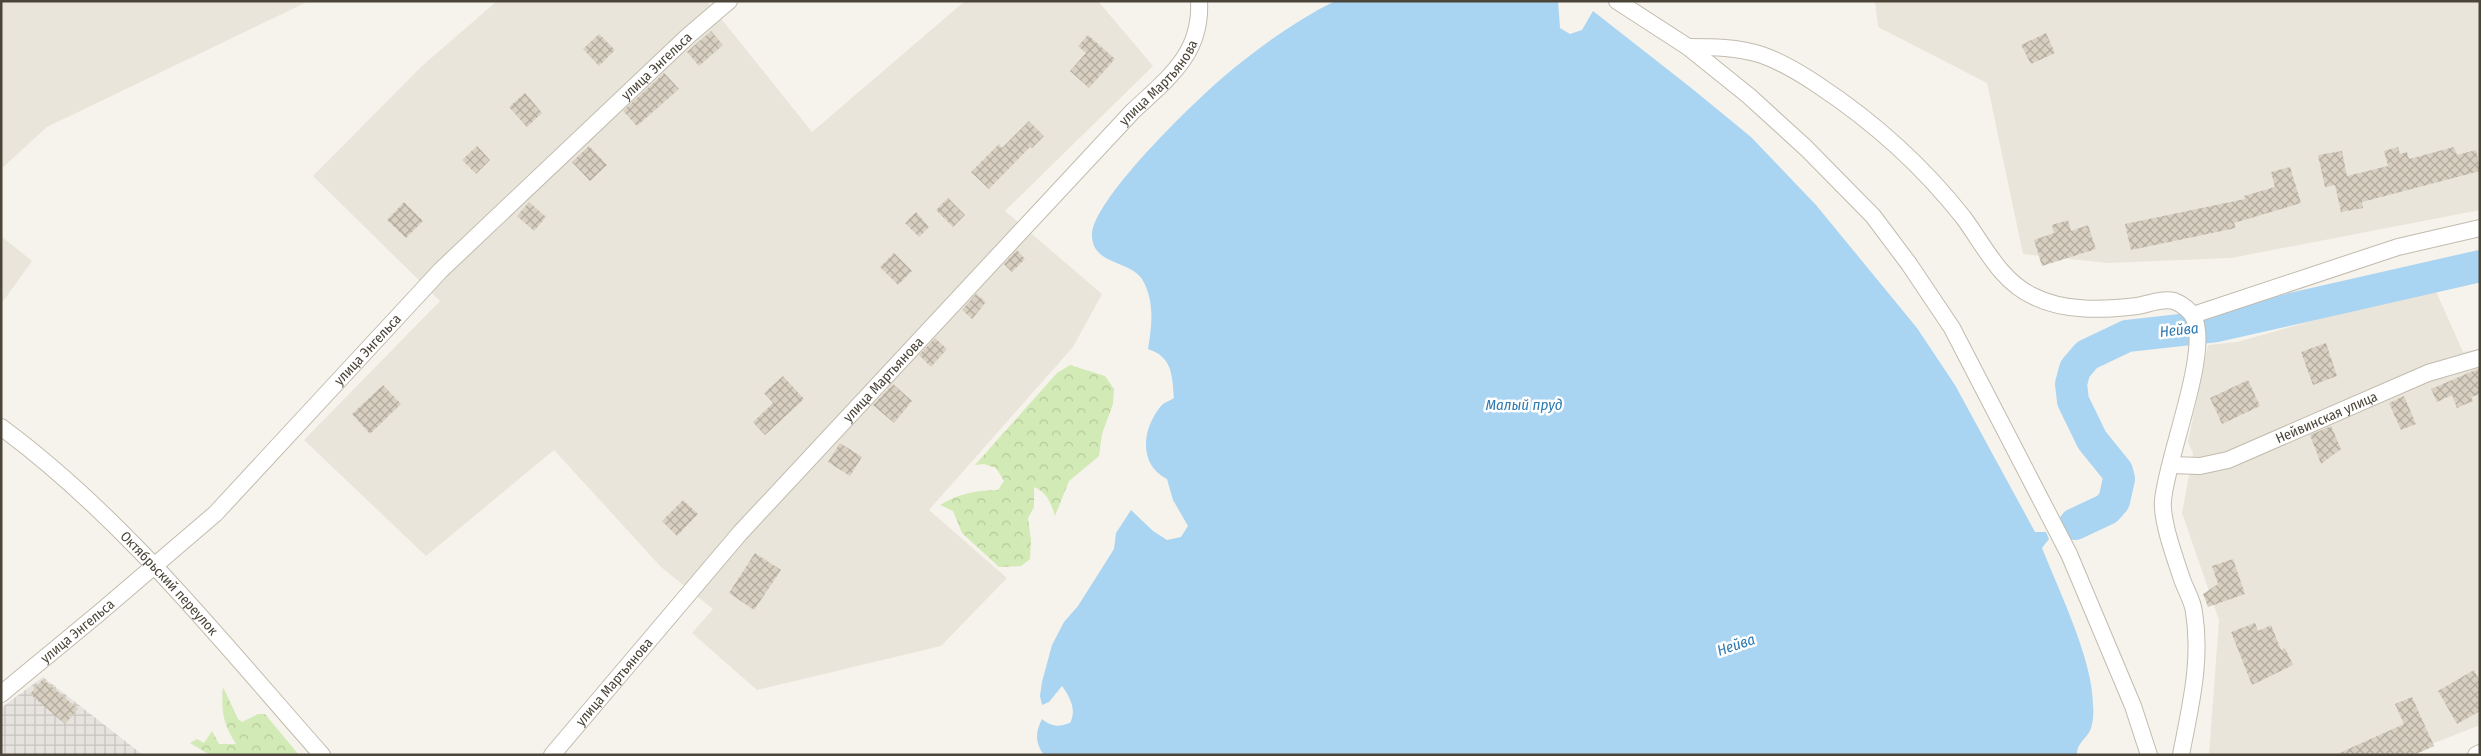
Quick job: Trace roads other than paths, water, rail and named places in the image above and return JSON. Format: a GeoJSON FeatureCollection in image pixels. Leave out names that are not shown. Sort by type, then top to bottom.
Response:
{"type":"FeatureCollection","features":[{"type":"Feature","properties":{"kind":"street","name":"улица Энгельса"},"geometry":{"type":"LineString","coordinates":[[1,694],[215,514],[441,270],[688,36],[729,1]]}},
{"type":"Feature","properties":{"kind":"street","name":"улица Мартьянова"},"geometry":{"type":"LineString","coordinates":[[552,755],[740,534],[1133,111],[1180,66],[1195,40],[1200,16],[1200,1]]}},
{"type":"Feature","properties":{"kind":"street"},"geometry":{"type":"LineString","coordinates":[[1617,1],[1688,47],[1748,96],[1806,148],[1873,216],[1909,264],[1952,328],[2069,554],[2133,706],[2149,755]]}},
{"type":"Feature","properties":{"kind":"street"},"geometry":{"type":"LineString","coordinates":[[1688,47],[1735,48],[1759,54],[1780,62],[1833,96],[1905,152],[1923,170],[1981,241],[1998,267],[2016,286],[2033,297],[2054,304],[2078,308],[2121,307],[2156,301],[2173,301],[2185,307],[2193,315],[2198,329],[2198,344],[2163,503],[2183,582],[2194,609],[2198,642],[2197,678],[2181,755]]}},
{"type":"Feature","properties":{"kind":"street"},"geometry":{"type":"LineString","coordinates":[[2193,315],[2398,248],[2480,228]]}},
{"type":"Feature","properties":{"kind":"street","name":"Нейвинская улица"},"geometry":{"type":"LineString","coordinates":[[2171,465],[2200,466],[2228,460],[2428,374],[2480,358]]}},
{"type":"Feature","properties":{"kind":"street","name":"Октябрьский переулок"},"geometry":{"type":"LineString","coordinates":[[1,427],[51,467],[154,565],[322,755]]}},
{"type":"Feature","properties":{"kind":"street"},"geometry":{"type":"LineString","coordinates":[[2476,755],[2480,753]]}},
{"type":"Feature","properties":{"kind":"water","name":"Малый пруд"},"geometry":{"type":"Polygon","coordinates":[[[1335,1],[1558,1],[1560,28],[1570,34],[1582,30],[1593,11],[1751,137],[1816,205],[1917,328],[1955,385],[2035,532],[2046,532],[2049,539],[2042,548],[2074,626],[2092,687],[2092,723],[2089,732],[2078,747],[2077,755],[1044,755],[1037,738],[1042,719],[1055,726],[1062,725],[1070,723],[1073,713],[1070,699],[1062,686],[1049,702],[1042,705],[1040,696],[1042,682],[1052,645],[1064,622],[1078,606],[1114,549],[1116,533],[1131,510],[1153,531],[1167,540],[1181,537],[1188,526],[1173,500],[1167,479],[1151,464],[1147,455],[1147,435],[1150,425],[1161,406],[1174,398],[1170,368],[1167,362],[1156,352],[1148,349],[1151,331],[1151,304],[1149,296],[1142,279],[1136,273],[1105,258],[1094,246],[1092,237],[1096,220],[1128,174],[1199,99],[1246,59],[1283,32],[1335,1]]]}},
{"type":"Feature","properties":{"kind":"waterway","name":"Нейва"},"geometry":{"type":"LineString","coordinates":[[2075,524],[2107,509],[2114,501],[2119,479],[2117,471],[2092,440],[2073,401],[2071,384],[2075,369],[2087,355],[2127,336],[2217,326],[2480,266]]}}]}
